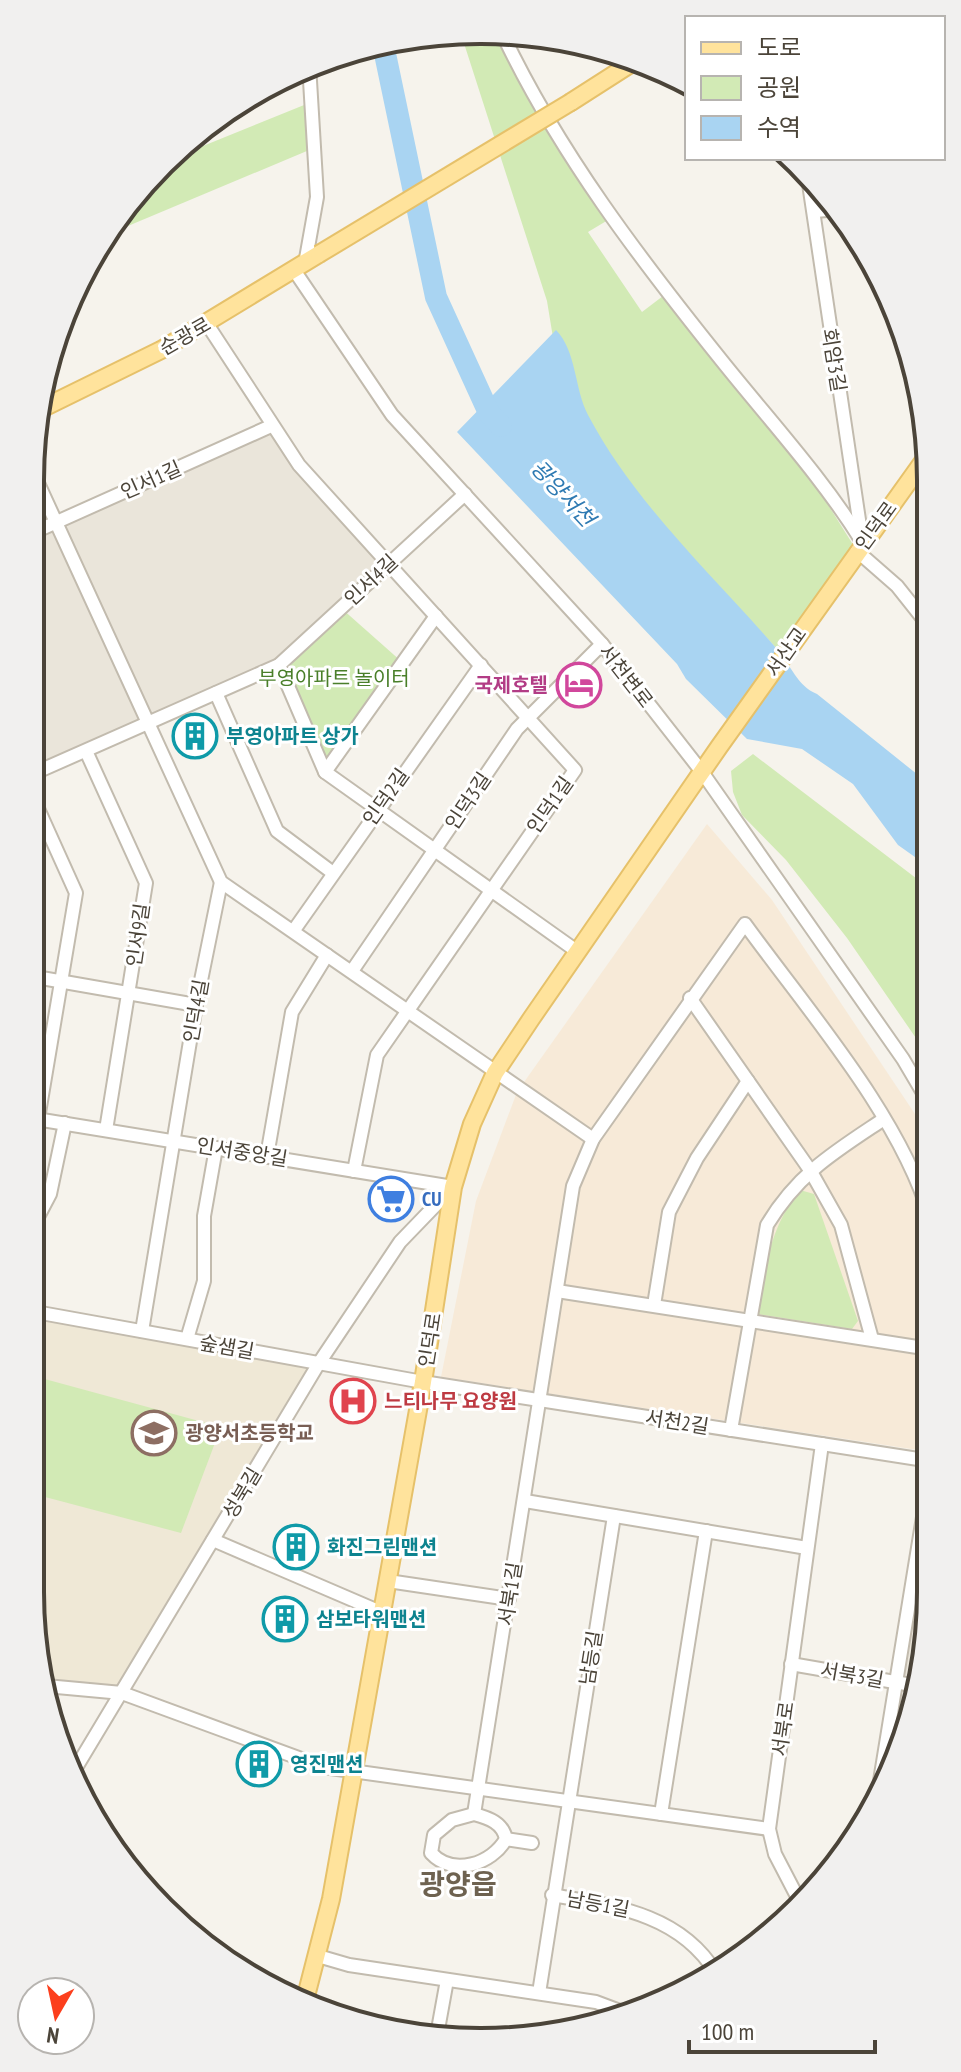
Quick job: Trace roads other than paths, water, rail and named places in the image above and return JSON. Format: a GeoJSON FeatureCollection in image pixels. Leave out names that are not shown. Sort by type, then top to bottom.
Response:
{"type":"FeatureCollection","features":[{"type":"Feature","properties":{"kind":"main road","name":"순광로"},"geometry":{"type":"LineString","coordinates":[[51,404],[207,324],[624,68]]}},
{"type":"Feature","properties":{"kind":"main road","name":"인덕로"},"geometry":{"type":"LineString","coordinates":[[857,550],[917,470]]}},
{"type":"Feature","properties":{"kind":"main road","name":"서산교"},"geometry":{"type":"LineString","coordinates":[[719,747],[857,550]]}},
{"type":"Feature","properties":{"kind":"main road","name":"인덕로"},"geometry":{"type":"LineString","coordinates":[[307,1992],[318,1956],[355,1770],[423,1382],[453,1187],[472,1124],[495,1073],[719,747]]}},
{"type":"Feature","properties":{"kind":"street"},"geometry":{"type":"LineString","coordinates":[[508,45],[527,85],[568,153],[650,270],[837,503],[857,550],[897,586],[917,611]]}},
{"type":"Feature","properties":{"kind":"street"},"geometry":{"type":"LineString","coordinates":[[300,267],[317,197],[310,78]]}},
{"type":"Feature","properties":{"kind":"street","name":"회암3길"},"geometry":{"type":"LineString","coordinates":[[812,197],[857,550]]}},
{"type":"Feature","properties":{"kind":"street"},"geometry":{"type":"LineString","coordinates":[[815,211],[823,210]]}},
{"type":"Feature","properties":{"kind":"street","name":"서천변로"},"geometry":{"type":"LineString","coordinates":[[300,267],[392,415],[602,644],[702,772],[917,1083]]}},
{"type":"Feature","properties":{"kind":"street","name":"인덕1길"},"geometry":{"type":"LineString","coordinates":[[207,324],[299,465],[575,770],[407,1011]]}},
{"type":"Feature","properties":{"kind":"street","name":"인서1길"},"geometry":{"type":"LineString","coordinates":[[44,528],[271,426]]}},
{"type":"Feature","properties":{"kind":"street","name":"인서4길"},"geometry":{"type":"LineString","coordinates":[[44,769],[279,665],[465,494]]}},
{"type":"Feature","properties":{"kind":"street"},"geometry":{"type":"LineString","coordinates":[[44,498],[221,882],[593,1139]]}},
{"type":"Feature","properties":{"kind":"street"},"geometry":{"type":"LineString","coordinates":[[325,772],[436,616]]}},
{"type":"Feature","properties":{"kind":"street","name":"인덕3길"},"geometry":{"type":"LineString","coordinates":[[352,971],[528,717],[602,644]]}},
{"type":"Feature","properties":{"kind":"street"},"geometry":{"type":"LineString","coordinates":[[279,665],[325,772],[433,852],[578,952]]}},
{"type":"Feature","properties":{"kind":"street","name":"인덕2길"},"geometry":{"type":"LineString","coordinates":[[294,930],[481,665]]}},
{"type":"Feature","properties":{"kind":"street"},"geometry":{"type":"LineString","coordinates":[[216,693],[277,831],[333,873]]}},
{"type":"Feature","properties":{"kind":"street","name":"인서9길"},"geometry":{"type":"LineString","coordinates":[[86,751],[146,883],[106,1130]]}},
{"type":"Feature","properties":{"kind":"street"},"geometry":{"type":"LineString","coordinates":[[44,822],[76,893],[44,1069]]}},
{"type":"Feature","properties":{"kind":"street","name":"인덕4길"},"geometry":{"type":"LineString","coordinates":[[142,1331],[196,1005],[221,882]]}},
{"type":"Feature","properties":{"kind":"street","name":"서북1길"},"geometry":{"type":"LineString","coordinates":[[474,1814],[573,1186],[593,1139],[745,924],[884,1119]]}},
{"type":"Feature","properties":{"kind":"street"},"geometry":{"type":"LineString","coordinates":[[267,1156],[292,1012],[327,955]]}},
{"type":"Feature","properties":{"kind":"street"},"geometry":{"type":"LineString","coordinates":[[44,979],[196,1005]]}},
{"type":"Feature","properties":{"kind":"street"},"geometry":{"type":"LineString","coordinates":[[690,998],[810,1170],[841,1225],[872,1339]]}},
{"type":"Feature","properties":{"kind":"street"},"geometry":{"type":"LineString","coordinates":[[354,1171],[377,1055],[407,1011]]}},
{"type":"Feature","properties":{"kind":"street"},"geometry":{"type":"LineString","coordinates":[[654,1305],[669,1212],[697,1158],[748,1081]]}},
{"type":"Feature","properties":{"kind":"street"},"geometry":{"type":"LineString","coordinates":[[731,1430],[767,1225],[785,1196],[810,1170],[884,1119],[917,1180]]}},
{"type":"Feature","properties":{"kind":"street","name":"인서중앙길"},"geometry":{"type":"LineString","coordinates":[[44,1120],[453,1187]]}},
{"type":"Feature","properties":{"kind":"street"},"geometry":{"type":"LineString","coordinates":[[44,1202],[53,1182],[65,1123]]}},
{"type":"Feature","properties":{"kind":"street"},"geometry":{"type":"LineString","coordinates":[[187,1339],[204,1281],[204,1216],[216,1148]]}},
{"type":"Feature","properties":{"kind":"street","name":"성북길"},"geometry":{"type":"LineString","coordinates":[[79,1763],[319,1363],[400,1242],[453,1187]]}},
{"type":"Feature","properties":{"kind":"street"},"geometry":{"type":"LineString","coordinates":[[557,1291],[917,1347]]}},
{"type":"Feature","properties":{"kind":"street","name":"숲샘길"},"geometry":{"type":"LineString","coordinates":[[44,1314],[423,1382]]}},
{"type":"Feature","properties":{"kind":"street","name":"서천2길"},"geometry":{"type":"LineString","coordinates":[[423,1382],[917,1459]]}},
{"type":"Feature","properties":{"kind":"street","name":"서북로"},"geometry":{"type":"LineString","coordinates":[[795,1893],[775,1854],[769,1829],[822,1444]]}},
{"type":"Feature","properties":{"kind":"street"},"geometry":{"type":"LineString","coordinates":[[525,1501],[807,1548]]}},
{"type":"Feature","properties":{"kind":"street","name":"남등길"},"geometry":{"type":"LineString","coordinates":[[539,1993],[614,1516]]}},
{"type":"Feature","properties":{"kind":"street"},"geometry":{"type":"LineString","coordinates":[[661,1814],[706,1531]]}},
{"type":"Feature","properties":{"kind":"street"},"geometry":{"type":"LineString","coordinates":[[213,1540],[383,1613]]}},
{"type":"Feature","properties":{"kind":"street"},"geometry":{"type":"LineString","coordinates":[[883,1761],[917,1554]]}},
{"type":"Feature","properties":{"kind":"street"},"geometry":{"type":"LineString","coordinates":[[388,1581],[509,1599]]}},
{"type":"Feature","properties":{"kind":"street","name":"서북3길"},"geometry":{"type":"LineString","coordinates":[[791,1664],[907,1684]]}},
{"type":"Feature","properties":{"kind":"street"},"geometry":{"type":"LineString","coordinates":[[55,1687],[122,1693],[323,1767],[769,1829]]}},
{"type":"Feature","properties":{"kind":"street"},"geometry":{"type":"LineString","coordinates":[[474,1814],[498,1824],[506,1839],[486,1860],[459,1865],[437,1859],[431,1853],[434,1835],[452,1820],[474,1814]]}},
{"type":"Feature","properties":{"kind":"street"},"geometry":{"type":"LineString","coordinates":[[506,1839],[532,1843]]}},
{"type":"Feature","properties":{"kind":"street","name":"남등1길"},"geometry":{"type":"LineString","coordinates":[[552,1895],[632,1909],[655,1918],[690,1941],[708,1964]]}},
{"type":"Feature","properties":{"kind":"street"},"geometry":{"type":"LineString","coordinates":[[318,1956],[349,1965],[596,2002],[611,2008]]}},
{"type":"Feature","properties":{"kind":"street"},"geometry":{"type":"LineString","coordinates":[[439,2026],[447,1980]]}},
{"type":"Feature","properties":{"kind":"water"},"geometry":{"type":"Polygon","coordinates":[[[556,330],[572,359],[588,415],[628,479],[651,508],[777,649],[804,686],[917,774],[917,858],[898,845],[853,784],[802,749],[747,739],[686,679],[677,664],[457,432],[556,330]]]}},
{"type":"Feature","properties":{"kind":"waterway","name":"광양서천"},"geometry":{"type":"LineString","coordinates":[[385,55],[436,297],[489,413],[501,426]]}},
{"type":"Feature","properties":{"kind":"place","name":"국제호텔"},"geometry":{"type":"Point","coordinates":[579,685]}},
{"type":"Feature","properties":{"kind":"place","name":"부영아파트 상가"},"geometry":{"type":"Point","coordinates":[195,736]}},
{"type":"Feature","properties":{"kind":"place","name":"CU"},"geometry":{"type":"Point","coordinates":[391,1199]}},
{"type":"Feature","properties":{"kind":"place","name":"느티나무 요양원"},"geometry":{"type":"Point","coordinates":[353,1401]}},
{"type":"Feature","properties":{"kind":"place","name":"광양서초등학교"},"geometry":{"type":"Point","coordinates":[154,1433]}},
{"type":"Feature","properties":{"kind":"place","name":"화진그린맨션"},"geometry":{"type":"Point","coordinates":[296,1547]}},
{"type":"Feature","properties":{"kind":"place","name":"삼보타워맨션"},"geometry":{"type":"Point","coordinates":[285,1619]}},
{"type":"Feature","properties":{"kind":"place","name":"영진맨션"},"geometry":{"type":"Point","coordinates":[259,1764]}},
{"type":"Feature","properties":{"kind":"district","name":"광양읍"},"geometry":{"type":"Point","coordinates":[458,1883]}},
{"type":"Feature","properties":{"kind":"park label","name":"부영아파트 놀이터"},"geometry":{"type":"Point","coordinates":[334,678]}}]}
